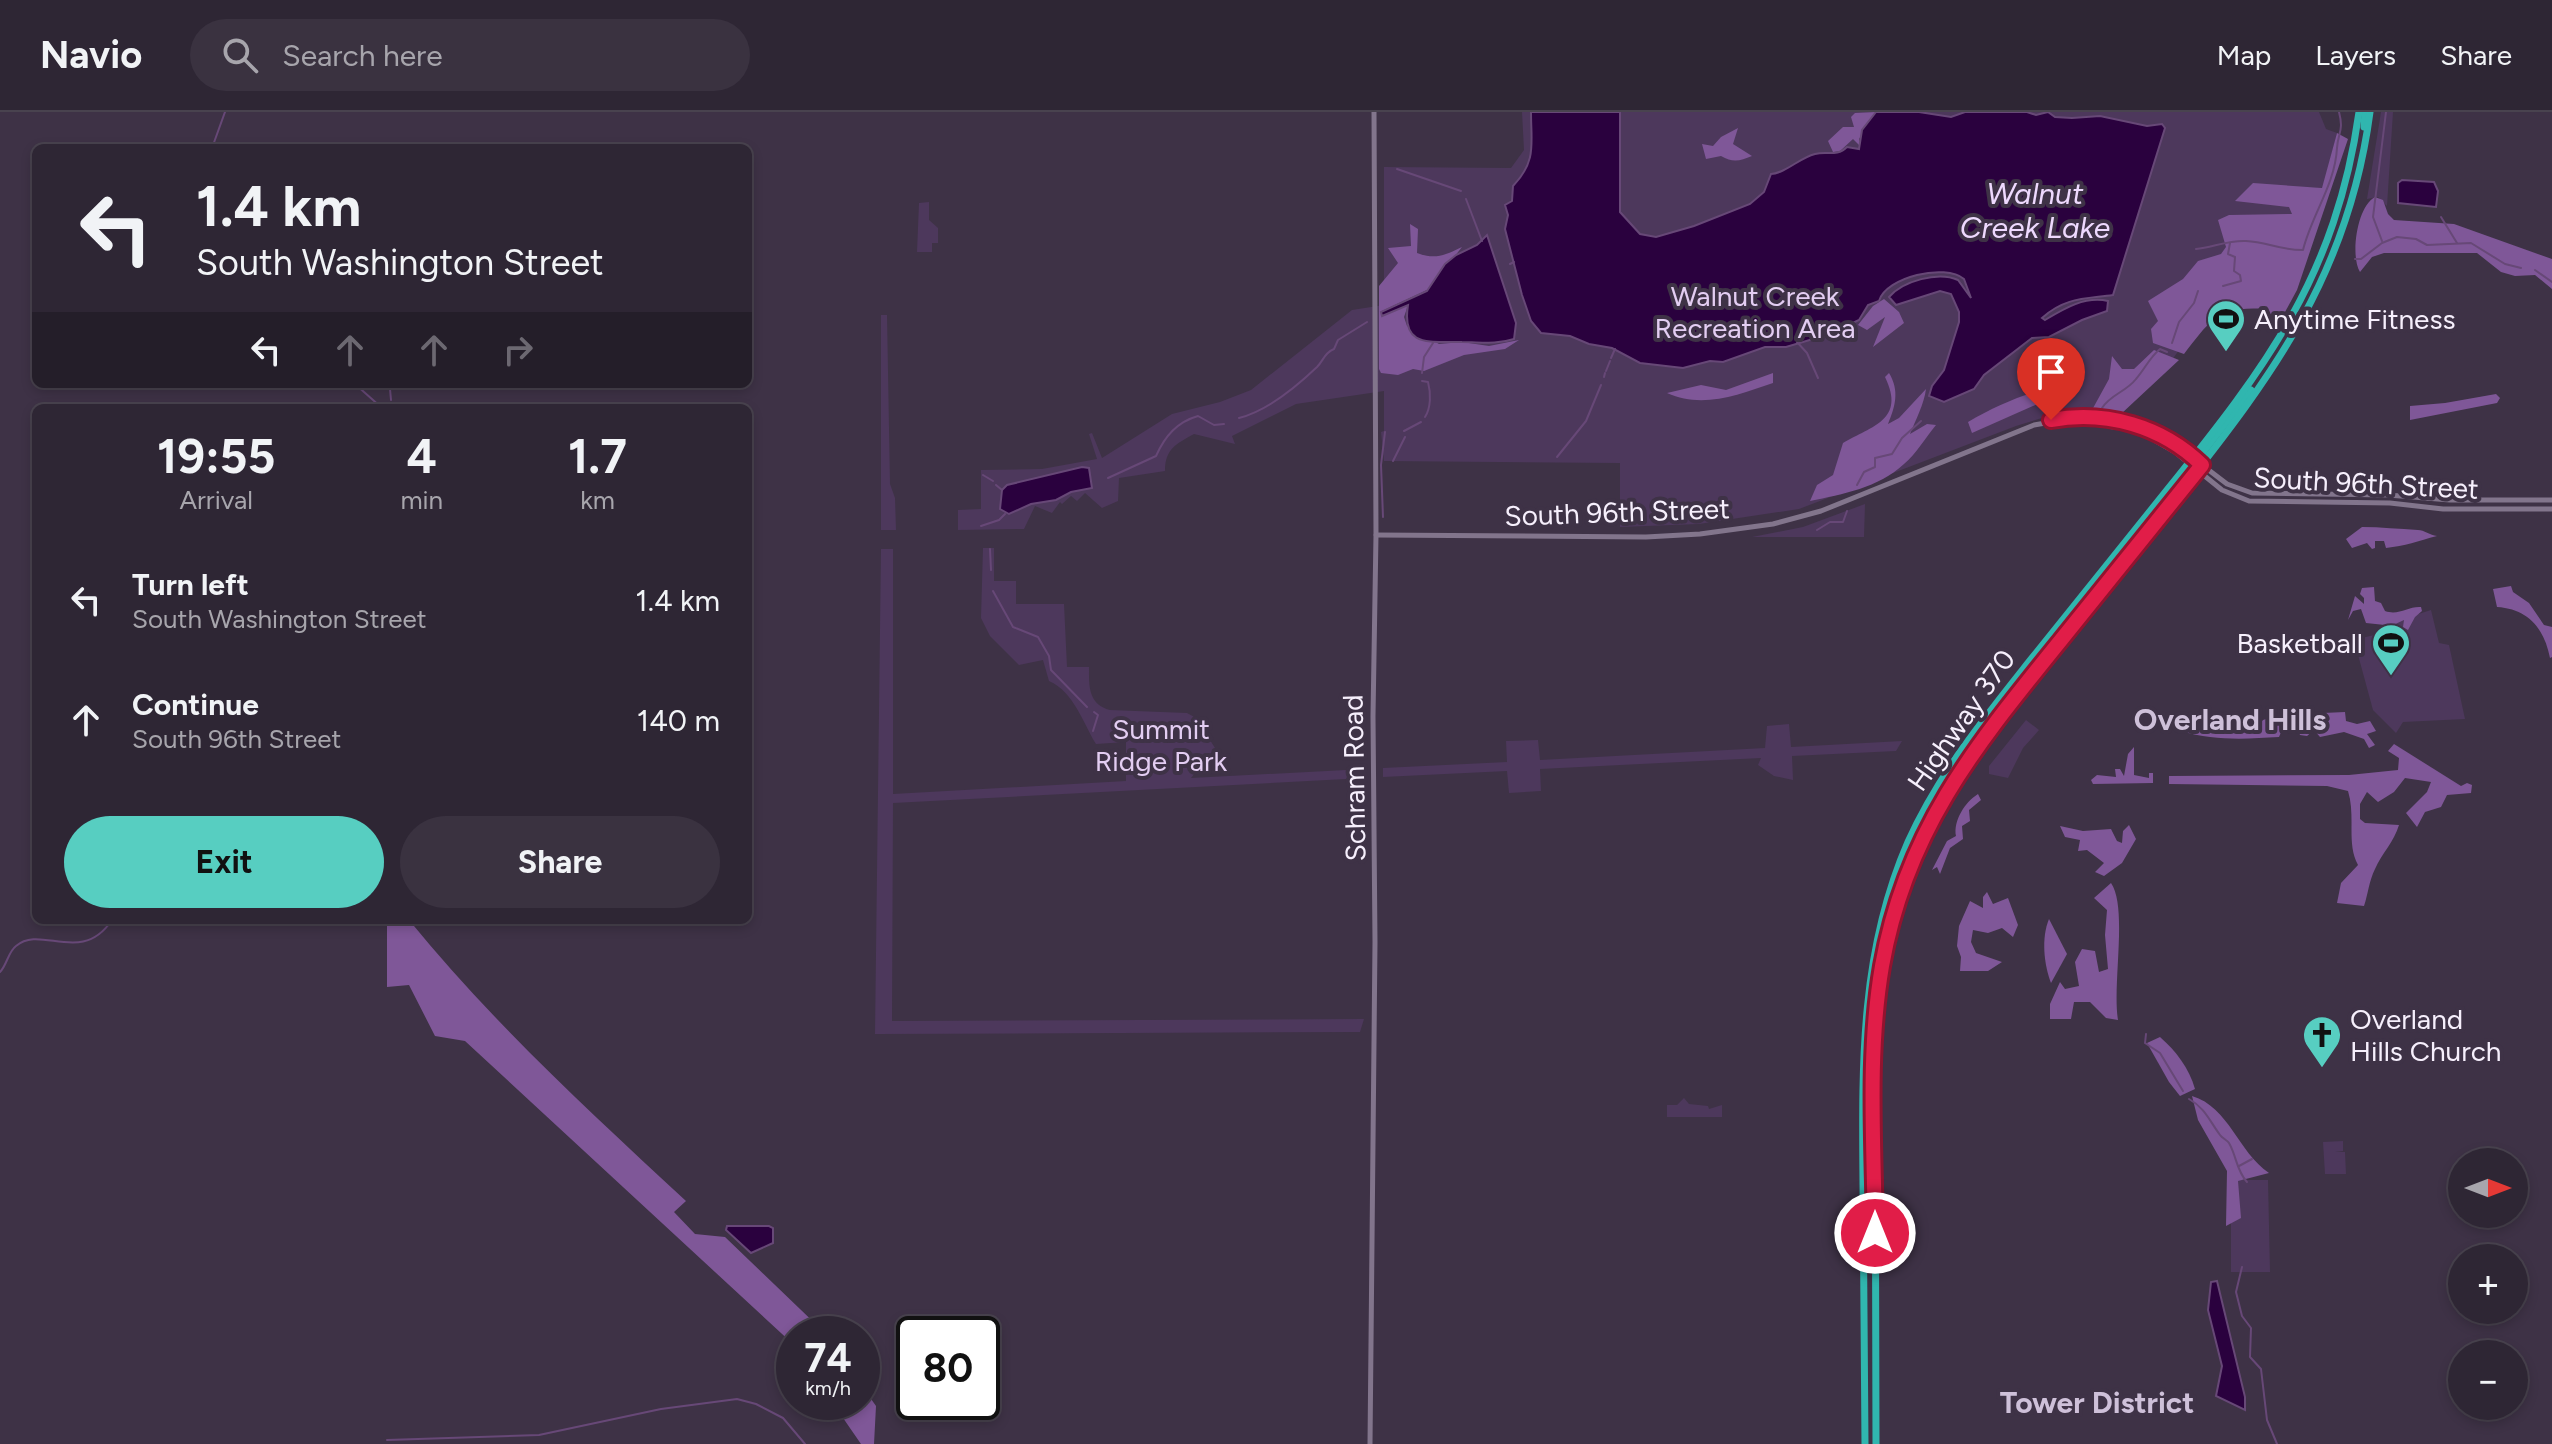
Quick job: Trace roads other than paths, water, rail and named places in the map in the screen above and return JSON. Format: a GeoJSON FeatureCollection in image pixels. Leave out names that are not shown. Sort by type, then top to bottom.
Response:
{"type":"FeatureCollection","features":[{"type":"Feature","properties":{"kind":"highway"},"geometry":{"type":"LineString","coordinates":[[2196,463],[2251,390],[2297,310],[2318,266],[2342,195],[2359,112]]}},
{"type":"Feature","properties":{"kind":"highway"},"geometry":{"type":"LineString","coordinates":[[2364,153],[2370,112]]}},
{"type":"Feature","properties":{"kind":"highway","name":"Highway 370"},"geometry":{"type":"LineString","coordinates":[[1867,1444],[1863,1027],[1872,962],[1884,909],[1899,864],[1922,814],[1965,743],[2268,379],[2310,308],[2343,229],[2364,153],[2370,112]]}},
{"type":"Feature","properties":{"kind":"highway","name":"Highway 370"},"geometry":{"type":"LineString","coordinates":[[1876,1444],[1871,1027],[1897,906],[1919,845],[1949,787],[1991,726],[2196,463]]}},
{"type":"Feature","properties":{"kind":"highway"},"geometry":{"type":"LineString","coordinates":[[1871,1027],[1884,909]]}},
{"type":"Feature","properties":{"kind":"main road","name":"Schram Road"},"geometry":{"type":"LineString","coordinates":[[1370,1444],[1375,942],[1374,112]]}},
{"type":"Feature","properties":{"kind":"main road","name":"South 96th Street"},"geometry":{"type":"LineString","coordinates":[[1376,535],[1646,537],[1744,529],[1791,521],[1821,511],[2051,420],[2087,417],[2126,423],[2164,436],[2222,490],[2249,501],[2390,503],[2443,509],[2552,509]]}},
{"type":"Feature","properties":{"kind":"main road","name":"South 96th Street"},"geometry":{"type":"LineString","coordinates":[[2196,463],[2233,487],[2259,494],[2552,500]]}},
{"type":"Feature","properties":{"kind":"water","name":"Walnut Creek Lake"},"geometry":{"type":"Polygon","coordinates":[[[1531,112],[1620,112],[1620,212],[1640,234],[1656,237],[1750,204],[1764,192],[1771,174],[1809,156],[1836,153],[1847,147],[1859,149],[1862,130],[1876,112],[1919,112],[1951,117],[1965,112],[2027,112],[2036,115],[2048,112],[2055,117],[2100,116],[2147,126],[2162,124],[2165,128],[2113,295],[2067,303],[2042,318],[2045,320],[2068,307],[2091,300],[2108,301],[2107,311],[2049,337],[2032,338],[1984,375],[1974,389],[1944,402],[1929,396],[1944,370],[1959,322],[1959,312],[1951,294],[1940,291],[1896,305],[1889,297],[1903,286],[1921,279],[1950,277],[1958,280],[1971,298],[1964,279],[1944,272],[1904,279],[1893,285],[1879,301],[1868,305],[1859,320],[1830,334],[1786,347],[1765,347],[1723,362],[1710,361],[1683,368],[1640,363],[1612,348],[1589,344],[1570,336],[1541,333],[1531,321],[1522,295],[1505,229],[1508,215],[1505,205],[1512,201],[1513,186],[1529,160],[1531,112]]]}},
{"type":"Feature","properties":{"kind":"water"},"geometry":{"type":"Polygon","coordinates":[[[2402,180],[2434,182],[2438,191],[2436,207],[2398,203],[2398,183],[2402,180]]]}},
{"type":"Feature","properties":{"kind":"water"},"geometry":{"type":"Polygon","coordinates":[[[1487,235],[1516,323],[1514,339],[1494,343],[1421,340],[1409,329],[1408,305],[1382,316],[1381,312],[1427,291],[1445,264],[1477,245],[1487,235]]]}},
{"type":"Feature","properties":{"kind":"water"},"geometry":{"type":"Polygon","coordinates":[[[1082,467],[1089,468],[1092,488],[1071,492],[1056,500],[1031,504],[1009,514],[1000,509],[1002,490],[1007,485],[1082,467]]]}},
{"type":"Feature","properties":{"kind":"water"},"geometry":{"type":"Polygon","coordinates":[[[727,1226],[769,1226],[773,1228],[773,1243],[751,1253],[726,1230],[727,1226]]]}},
{"type":"Feature","properties":{"kind":"water"},"geometry":{"type":"Polygon","coordinates":[[[2217,1281],[2245,1397],[2245,1410],[2216,1396],[2222,1366],[2208,1310],[2211,1282],[2217,1281]]]}},
{"type":"Feature","properties":{"kind":"waterway"},"geometry":{"type":"LineString","coordinates":[[213,144],[225,112]]}},
{"type":"Feature","properties":{"kind":"waterway"},"geometry":{"type":"LineString","coordinates":[[2196,249],[2246,241],[2303,250],[2332,174],[2341,128],[2339,112]]}},
{"type":"Feature","properties":{"kind":"waterway"},"geometry":{"type":"LineString","coordinates":[[2382,241],[2373,217],[2386,112]]}},
{"type":"Feature","properties":{"kind":"waterway"},"geometry":{"type":"LineString","coordinates":[[1397,169],[1461,191]]}},
{"type":"Feature","properties":{"kind":"waterway"},"geometry":{"type":"LineString","coordinates":[[1466,199],[1482,241]]}},
{"type":"Feature","properties":{"kind":"waterway"},"geometry":{"type":"LineString","coordinates":[[2441,217],[2457,243]]}},
{"type":"Feature","properties":{"kind":"waterway"},"geometry":{"type":"LineString","coordinates":[[2355,259],[2361,259],[2382,243],[2397,237],[2416,239],[2427,245],[2471,243],[2505,264],[2521,268]]}},
{"type":"Feature","properties":{"kind":"waterway"},"geometry":{"type":"LineString","coordinates":[[2223,286],[2241,281],[2240,275],[2234,271],[2235,257],[2228,254],[2230,243]]}},
{"type":"Feature","properties":{"kind":"waterway"},"geometry":{"type":"LineString","coordinates":[[1510,264],[1514,262]]}},
{"type":"Feature","properties":{"kind":"waterway"},"geometry":{"type":"LineString","coordinates":[[2535,270],[2552,282]]}},
{"type":"Feature","properties":{"kind":"waterway"},"geometry":{"type":"LineString","coordinates":[[2172,343],[2179,322],[2194,303],[2198,291]]}},
{"type":"Feature","properties":{"kind":"waterway"},"geometry":{"type":"LineString","coordinates":[[1239,418],[1260,410],[1290,391],[1334,349],[1338,340],[1367,322]]}},
{"type":"Feature","properties":{"kind":"waterway"},"geometry":{"type":"LineString","coordinates":[[1797,342],[1807,353],[1818,378]]}},
{"type":"Feature","properties":{"kind":"waterway"},"geometry":{"type":"LineString","coordinates":[[1422,373],[1424,357],[1433,343]]}},
{"type":"Feature","properties":{"kind":"waterway"},"geometry":{"type":"LineString","coordinates":[[1611,358],[1615,349]]}},
{"type":"Feature","properties":{"kind":"waterway"},"geometry":{"type":"LineString","coordinates":[[2102,408],[2132,383],[2160,349],[2167,352]]}},
{"type":"Feature","properties":{"kind":"waterway"},"geometry":{"type":"LineString","coordinates":[[1606,371],[1610,361]]}},
{"type":"Feature","properties":{"kind":"waterway"},"geometry":{"type":"LineString","coordinates":[[1604,377],[1605,373]]}},
{"type":"Feature","properties":{"kind":"waterway"},"geometry":{"type":"LineString","coordinates":[[1422,381],[1428,382],[1430,391],[1425,417]]}},
{"type":"Feature","properties":{"kind":"waterway"},"geometry":{"type":"LineString","coordinates":[[1557,457],[1586,421],[1601,385]]}},
{"type":"Feature","properties":{"kind":"waterway"},"geometry":{"type":"LineString","coordinates":[[360,388],[378,404]]}},
{"type":"Feature","properties":{"kind":"waterway"},"geometry":{"type":"LineString","coordinates":[[390,389],[391,400]]}},
{"type":"Feature","properties":{"kind":"waterway"},"geometry":{"type":"LineString","coordinates":[[1108,478],[1156,456],[1172,431],[1184,422],[1198,416],[1214,425],[1224,424]]}},
{"type":"Feature","properties":{"kind":"waterway"},"geometry":{"type":"LineString","coordinates":[[1857,485],[1864,472],[1875,467],[1875,458],[1892,454],[1902,438],[1921,421]]}},
{"type":"Feature","properties":{"kind":"waterway"},"geometry":{"type":"LineString","coordinates":[[1404,431],[1421,422]]}},
{"type":"Feature","properties":{"kind":"waterway"},"geometry":{"type":"LineString","coordinates":[[2094,424],[2114,429]]}},
{"type":"Feature","properties":{"kind":"waterway"},"geometry":{"type":"LineString","coordinates":[[1383,517],[1381,465],[1385,432]]}},
{"type":"Feature","properties":{"kind":"waterway"},"geometry":{"type":"LineString","coordinates":[[1393,461],[1405,437]]}},
{"type":"Feature","properties":{"kind":"waterway"},"geometry":{"type":"LineString","coordinates":[[983,475],[993,481]]}},
{"type":"Feature","properties":{"kind":"waterway"},"geometry":{"type":"LineString","coordinates":[[996,485],[1002,490]]}},
{"type":"Feature","properties":{"kind":"waterway"},"geometry":{"type":"LineString","coordinates":[[1817,530],[1830,522],[1843,522],[1847,511]]}},
{"type":"Feature","properties":{"kind":"waterway"},"geometry":{"type":"LineString","coordinates":[[981,526],[999,520],[1005,514]]}},
{"type":"Feature","properties":{"kind":"waterway"},"geometry":{"type":"LineString","coordinates":[[990,549],[991,570]]}},
{"type":"Feature","properties":{"kind":"waterway"},"geometry":{"type":"LineString","coordinates":[[993,591],[1013,627],[1038,637],[1049,656],[1051,670],[1087,707]]}},
{"type":"Feature","properties":{"kind":"waterway"},"geometry":{"type":"LineString","coordinates":[[1093,731],[1098,715],[1094,712]]}},
{"type":"Feature","properties":{"kind":"waterway"},"geometry":{"type":"LineString","coordinates":[[0,972],[13,949],[26,940],[75,943],[100,933],[108,924]]}},
{"type":"Feature","properties":{"kind":"waterway"},"geometry":{"type":"LineString","coordinates":[[2146,1034],[2145,1043],[2160,1053],[2183,1091]]}},
{"type":"Feature","properties":{"kind":"waterway"},"geometry":{"type":"LineString","coordinates":[[2189,1099],[2203,1110],[2229,1143],[2247,1182]]}},
{"type":"Feature","properties":{"kind":"waterway"},"geometry":{"type":"LineString","coordinates":[[2239,1166],[2252,1159]]}},
{"type":"Feature","properties":{"kind":"waterway"},"geometry":{"type":"LineString","coordinates":[[2242,1267],[2236,1292],[2242,1316],[2251,1328],[2250,1357],[2261,1369],[2267,1420],[2277,1444]]}},
{"type":"Feature","properties":{"kind":"waterway"},"geometry":{"type":"LineString","coordinates":[[387,1440],[539,1435],[661,1409],[737,1399],[756,1404],[783,1418],[805,1444]]}},
{"type":"Feature","properties":{"kind":"place","name":"Anytime Fitness"},"geometry":{"type":"Point","coordinates":[2226,353]}},
{"type":"Feature","properties":{"kind":"place","name":"Basketball"},"geometry":{"type":"Point","coordinates":[2391,677]}},
{"type":"Feature","properties":{"kind":"place","name":"Overland Hills Church"},"geometry":{"type":"Point","coordinates":[2322,1069]}},
{"type":"Feature","properties":{"kind":"district","name":"Overland Hills"},"geometry":{"type":"Point","coordinates":[2230,720]}},
{"type":"Feature","properties":{"kind":"district","name":"Tower District"},"geometry":{"type":"Point","coordinates":[2097,1403]}},
{"type":"Feature","properties":{"kind":"park label","name":"Walnut Creek Recreation Area"},"geometry":{"type":"Point","coordinates":[1755,312]}},
{"type":"Feature","properties":{"kind":"park label","name":"Summit Ridge Park"},"geometry":{"type":"Point","coordinates":[1161,745]}}]}
